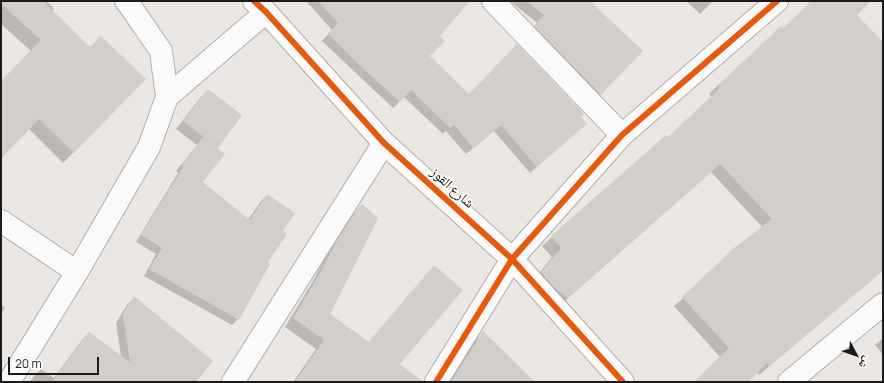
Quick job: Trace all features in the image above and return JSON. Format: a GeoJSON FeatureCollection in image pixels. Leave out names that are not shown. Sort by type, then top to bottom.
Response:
{"type":"FeatureCollection","features":[{"type":"Feature","properties":{"kind":"street"},"geometry":{"type":"LineString","coordinates":[[126,1],[161,52],[167,97]]}},
{"type":"Feature","properties":{"kind":"street"},"geometry":{"type":"LineString","coordinates":[[493,1],[622,135]]}},
{"type":"Feature","properties":{"kind":"street"},"geometry":{"type":"LineString","coordinates":[[436,382],[512,259],[622,135],[777,1]]}},
{"type":"Feature","properties":{"kind":"street"},"geometry":{"type":"LineString","coordinates":[[9,382],[77,272],[149,147],[167,97],[260,6]]}},
{"type":"Feature","properties":{"kind":"street","name":"شارع القوز"},"geometry":{"type":"LineString","coordinates":[[260,6],[384,143],[512,259],[623,382]]}},
{"type":"Feature","properties":{"kind":"street"},"geometry":{"type":"LineString","coordinates":[[233,382],[384,143]]}},
{"type":"Feature","properties":{"kind":"street"},"geometry":{"type":"LineString","coordinates":[[1,221],[77,272]]}},
{"type":"Feature","properties":{"kind":"street"},"geometry":{"type":"LineString","coordinates":[[789,382],[883,304]]}},
{"type":"Feature","properties":{"kind":"building"},"geometry":{"type":"Polygon","coordinates":[[[1,1],[43,1],[90,47],[101,36],[146,79],[74,153],[39,119],[1,159],[1,81],[41,40],[1,4],[1,1]]]}},
{"type":"Feature","properties":{"kind":"building"},"geometry":{"type":"Polygon","coordinates":[[[318,1],[470,1],[440,36],[445,41],[430,56],[469,94],[517,44],[584,114],[581,117],[587,124],[537,167],[501,125],[473,148],[454,125],[450,128],[411,90],[400,102],[355,61],[328,33],[338,23],[318,1]]]}},
{"type":"Feature","properties":{"kind":"building"},"geometry":{"type":"Polygon","coordinates":[[[526,1],[590,1],[643,51],[601,95],[534,26],[544,15],[526,1]]]}},
{"type":"Feature","properties":{"kind":"building"},"geometry":{"type":"Polygon","coordinates":[[[811,1],[871,1],[857,15],[883,42],[883,271],[769,366],[767,363],[748,382],[694,382],[729,348],[682,297],[734,248],[772,219],[720,164],[568,298],[554,287],[541,272],[561,248],[551,236],[666,135],[668,137],[720,88],[718,85],[781,26],[783,28],[811,1]]]}},
{"type":"Feature","properties":{"kind":"building"},"geometry":{"type":"Polygon","coordinates":[[[208,89],[242,115],[218,148],[183,121],[208,89]]]}},
{"type":"Feature","properties":{"kind":"building"},"geometry":{"type":"Polygon","coordinates":[[[203,137],[225,154],[203,182],[250,220],[267,194],[295,213],[283,231],[287,234],[268,262],[270,264],[239,320],[149,269],[162,248],[141,235],[184,166],[182,165],[203,137]]]}},
{"type":"Feature","properties":{"kind":"building"},"geometry":{"type":"Polygon","coordinates":[[[362,204],[378,218],[330,314],[369,342],[434,265],[463,290],[400,364],[424,382],[295,382],[324,340],[293,318],[321,272],[337,240],[362,204]]]}},
{"type":"Feature","properties":{"kind":"building"},"geometry":{"type":"Polygon","coordinates":[[[134,296],[213,361],[196,382],[52,382],[89,332],[130,362],[123,314],[134,296]]]}},
{"type":"Feature","properties":{"kind":"building"},"geometry":{"type":"Polygon","coordinates":[[[483,331],[535,382],[451,382],[483,331]]]}},
{"type":"Feature","properties":{"kind":"cycle path"},"geometry":{"type":"LineString","coordinates":[[254,1],[266,12],[384,143],[512,259],[623,382]]}},
{"type":"Feature","properties":{"kind":"cycle path"},"geometry":{"type":"LineString","coordinates":[[436,382],[512,259],[622,135],[777,1]]}}]}
